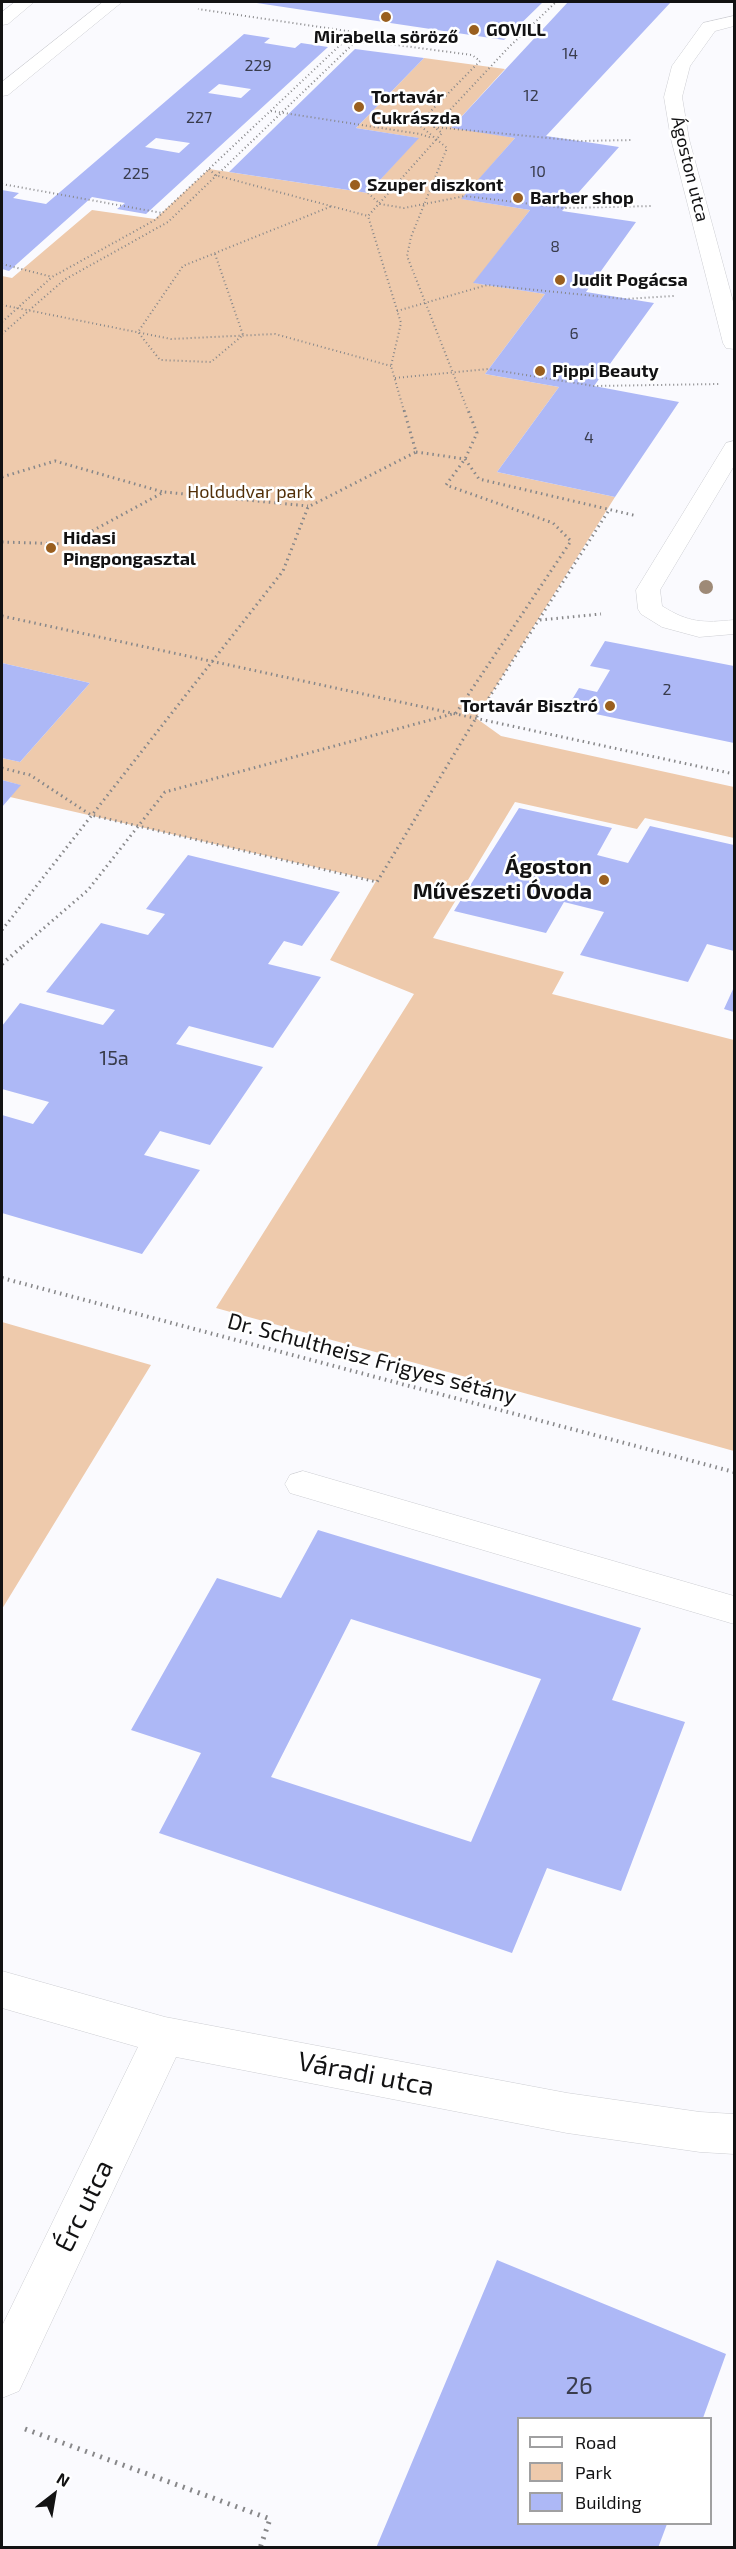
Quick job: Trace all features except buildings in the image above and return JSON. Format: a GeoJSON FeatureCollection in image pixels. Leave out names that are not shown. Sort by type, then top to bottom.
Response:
{"type":"FeatureCollection","features":[{"type":"Feature","properties":{"kind":"street"},"geometry":{"type":"LineString","coordinates":[[2,20],[25,2]]}},
{"type":"Feature","properties":{"kind":"street"},"geometry":{"type":"LineString","coordinates":[[2,91],[113,2]]}},
{"type":"Feature","properties":{"kind":"street","name":"Ágoston utca"},"geometry":{"type":"LineString","coordinates":[[735,21],[709,27],[681,66],[673,97],[680,139],[735,343]]}},
{"type":"Feature","properties":{"kind":"street"},"geometry":{"type":"LineString","coordinates":[[735,448],[648,590],[650,609],[673,624],[708,631],[735,627]]}},
{"type":"Feature","properties":{"kind":"street"},"geometry":{"type":"LineString","coordinates":[[303,1484],[735,1610]]}},
{"type":"Feature","properties":{"kind":"street","name":"Váradi utca"},"geometry":{"type":"LineString","coordinates":[[2,1990],[165,2036],[567,2113],[700,2132],[735,2134]]}},
{"type":"Feature","properties":{"kind":"street","name":"Érc utca"},"geometry":{"type":"LineString","coordinates":[[2,2375],[165,2036]]}},
{"type":"Feature","properties":{"kind":"path"},"geometry":{"type":"LineString","coordinates":[[434,127],[509,47],[556,2]]}},
{"type":"Feature","properties":{"kind":"path"},"geometry":{"type":"LineString","coordinates":[[2,322],[52,277],[155,219],[354,32],[198,9]]}},
{"type":"Feature","properties":{"kind":"path"},"geometry":{"type":"LineString","coordinates":[[2,334],[64,280],[168,222],[353,44],[374,42],[472,55],[480,61],[418,124],[447,148],[411,237],[407,255],[477,433],[465,459],[446,485],[553,523],[571,541],[456,714],[165,792],[88,890],[2,964]]}},
{"type":"Feature","properties":{"kind":"path"},"geometry":{"type":"LineString","coordinates":[[270,111],[420,134],[436,140]]}},
{"type":"Feature","properties":{"kind":"path"},"geometry":{"type":"LineString","coordinates":[[434,127],[580,141],[680,139]]}},
{"type":"Feature","properties":{"kind":"path"},"geometry":{"type":"LineString","coordinates":[[368,216],[442,134],[434,127]]}},
{"type":"Feature","properties":{"kind":"path"},"geometry":{"type":"LineString","coordinates":[[209,169],[215,175],[368,216]]}},
{"type":"Feature","properties":{"kind":"path"},"geometry":{"type":"LineString","coordinates":[[2,184],[162,213]]}},
{"type":"Feature","properties":{"kind":"path"},"geometry":{"type":"LineString","coordinates":[[368,193],[380,204],[404,208],[465,196],[564,208],[698,205]]}},
{"type":"Feature","properties":{"kind":"path"},"geometry":{"type":"LineString","coordinates":[[138,332],[183,267],[332,206]]}},
{"type":"Feature","properties":{"kind":"path"},"geometry":{"type":"LineString","coordinates":[[368,216],[401,323],[392,366],[416,452]]}},
{"type":"Feature","properties":{"kind":"path"},"geometry":{"type":"LineString","coordinates":[[214,254],[243,335]]}},
{"type":"Feature","properties":{"kind":"path"},"geometry":{"type":"LineString","coordinates":[[2,264],[52,277]]}},
{"type":"Feature","properties":{"kind":"path"},"geometry":{"type":"LineString","coordinates":[[397,311],[487,285],[626,298],[722,294]]}},
{"type":"Feature","properties":{"kind":"path"},"geometry":{"type":"LineString","coordinates":[[2,305],[171,339],[275,334],[392,366]]}},
{"type":"Feature","properties":{"kind":"path"},"geometry":{"type":"LineString","coordinates":[[138,332],[160,360],[211,362],[243,335]]}},
{"type":"Feature","properties":{"kind":"path"},"geometry":{"type":"LineString","coordinates":[[395,378],[488,369],[594,386],[723,384]]}},
{"type":"Feature","properties":{"kind":"path"},"geometry":{"type":"LineString","coordinates":[[2,477],[55,462],[164,492],[308,507],[416,452],[465,459],[479,479],[686,526]]}},
{"type":"Feature","properties":{"kind":"path"},"geometry":{"type":"LineString","coordinates":[[2,542],[68,544],[164,492]]}},
{"type":"Feature","properties":{"kind":"path"},"geometry":{"type":"LineString","coordinates":[[2,930],[283,571],[308,507]]}},
{"type":"Feature","properties":{"kind":"path"},"geometry":{"type":"LineString","coordinates":[[2,768],[30,774],[91,815],[377,882],[476,718],[609,510]]}},
{"type":"Feature","properties":{"kind":"path"},"geometry":{"type":"LineString","coordinates":[[539,620],[650,609]]}},
{"type":"Feature","properties":{"kind":"path"},"geometry":{"type":"LineString","coordinates":[[2,616],[735,774]]}},
{"type":"Feature","properties":{"kind":"path","name":"Dr. Schultheisz Frigyes sétány"},"geometry":{"type":"LineString","coordinates":[[2,1278],[735,1472]]}},
{"type":"Feature","properties":{"kind":"path"},"geometry":{"type":"LineString","coordinates":[[13,2424],[270,2519],[261,2547]]}},
{"type":"Feature","properties":{"kind":"green space","name":"Holdudvar park"},"geometry":{"type":"Polygon","coordinates":[[[424,58],[505,69],[452,127],[515,138],[462,199],[530,210],[474,283],[545,294],[485,374],[559,387],[497,472],[615,497],[476,718],[501,736],[734,787],[734,838],[645,818],[637,829],[515,802],[433,938],[564,972],[552,994],[734,1040],[734,1451],[216,1308],[414,994],[330,960],[376,881],[10,797],[20,785],[2,780],[2,758],[20,762],[90,683],[2,663],[2,276],[12,278],[92,210],[155,219],[209,169],[368,193],[418,138],[356,128],[424,58]]]}},
{"type":"Feature","properties":{"kind":"green space"},"geometry":{"type":"Polygon","coordinates":[[[2,1322],[151,1365],[2,1609],[2,1322]]]}},
{"type":"Feature","properties":{"kind":"place","name":"Mirabella söröző"},"geometry":{"type":"Point","coordinates":[386,17]}},
{"type":"Feature","properties":{"kind":"place","name":"GOVILL"},"geometry":{"type":"Point","coordinates":[474,30]}},
{"type":"Feature","properties":{"kind":"place","name":"Tortavár Cukrászda"},"geometry":{"type":"Point","coordinates":[359,107]}},
{"type":"Feature","properties":{"kind":"place","name":"Szuper diszkont"},"geometry":{"type":"Point","coordinates":[355,185]}},
{"type":"Feature","properties":{"kind":"place","name":"Barber shop"},"geometry":{"type":"Point","coordinates":[518,198]}},
{"type":"Feature","properties":{"kind":"place","name":"Judit Pogácsa"},"geometry":{"type":"Point","coordinates":[560,280]}},
{"type":"Feature","properties":{"kind":"place","name":"Pippi Beauty"},"geometry":{"type":"Point","coordinates":[540,371]}},
{"type":"Feature","properties":{"kind":"place","name":"Hidasi Pingpongasztal"},"geometry":{"type":"Point","coordinates":[51,548]}},
{"type":"Feature","properties":{"kind":"place","name":"Tortavár Bisztró"},"geometry":{"type":"Point","coordinates":[610,706]}},
{"type":"Feature","properties":{"kind":"place","name":"Ágoston Művészeti Óvoda"},"geometry":{"type":"Point","coordinates":[604,880]}}]}
